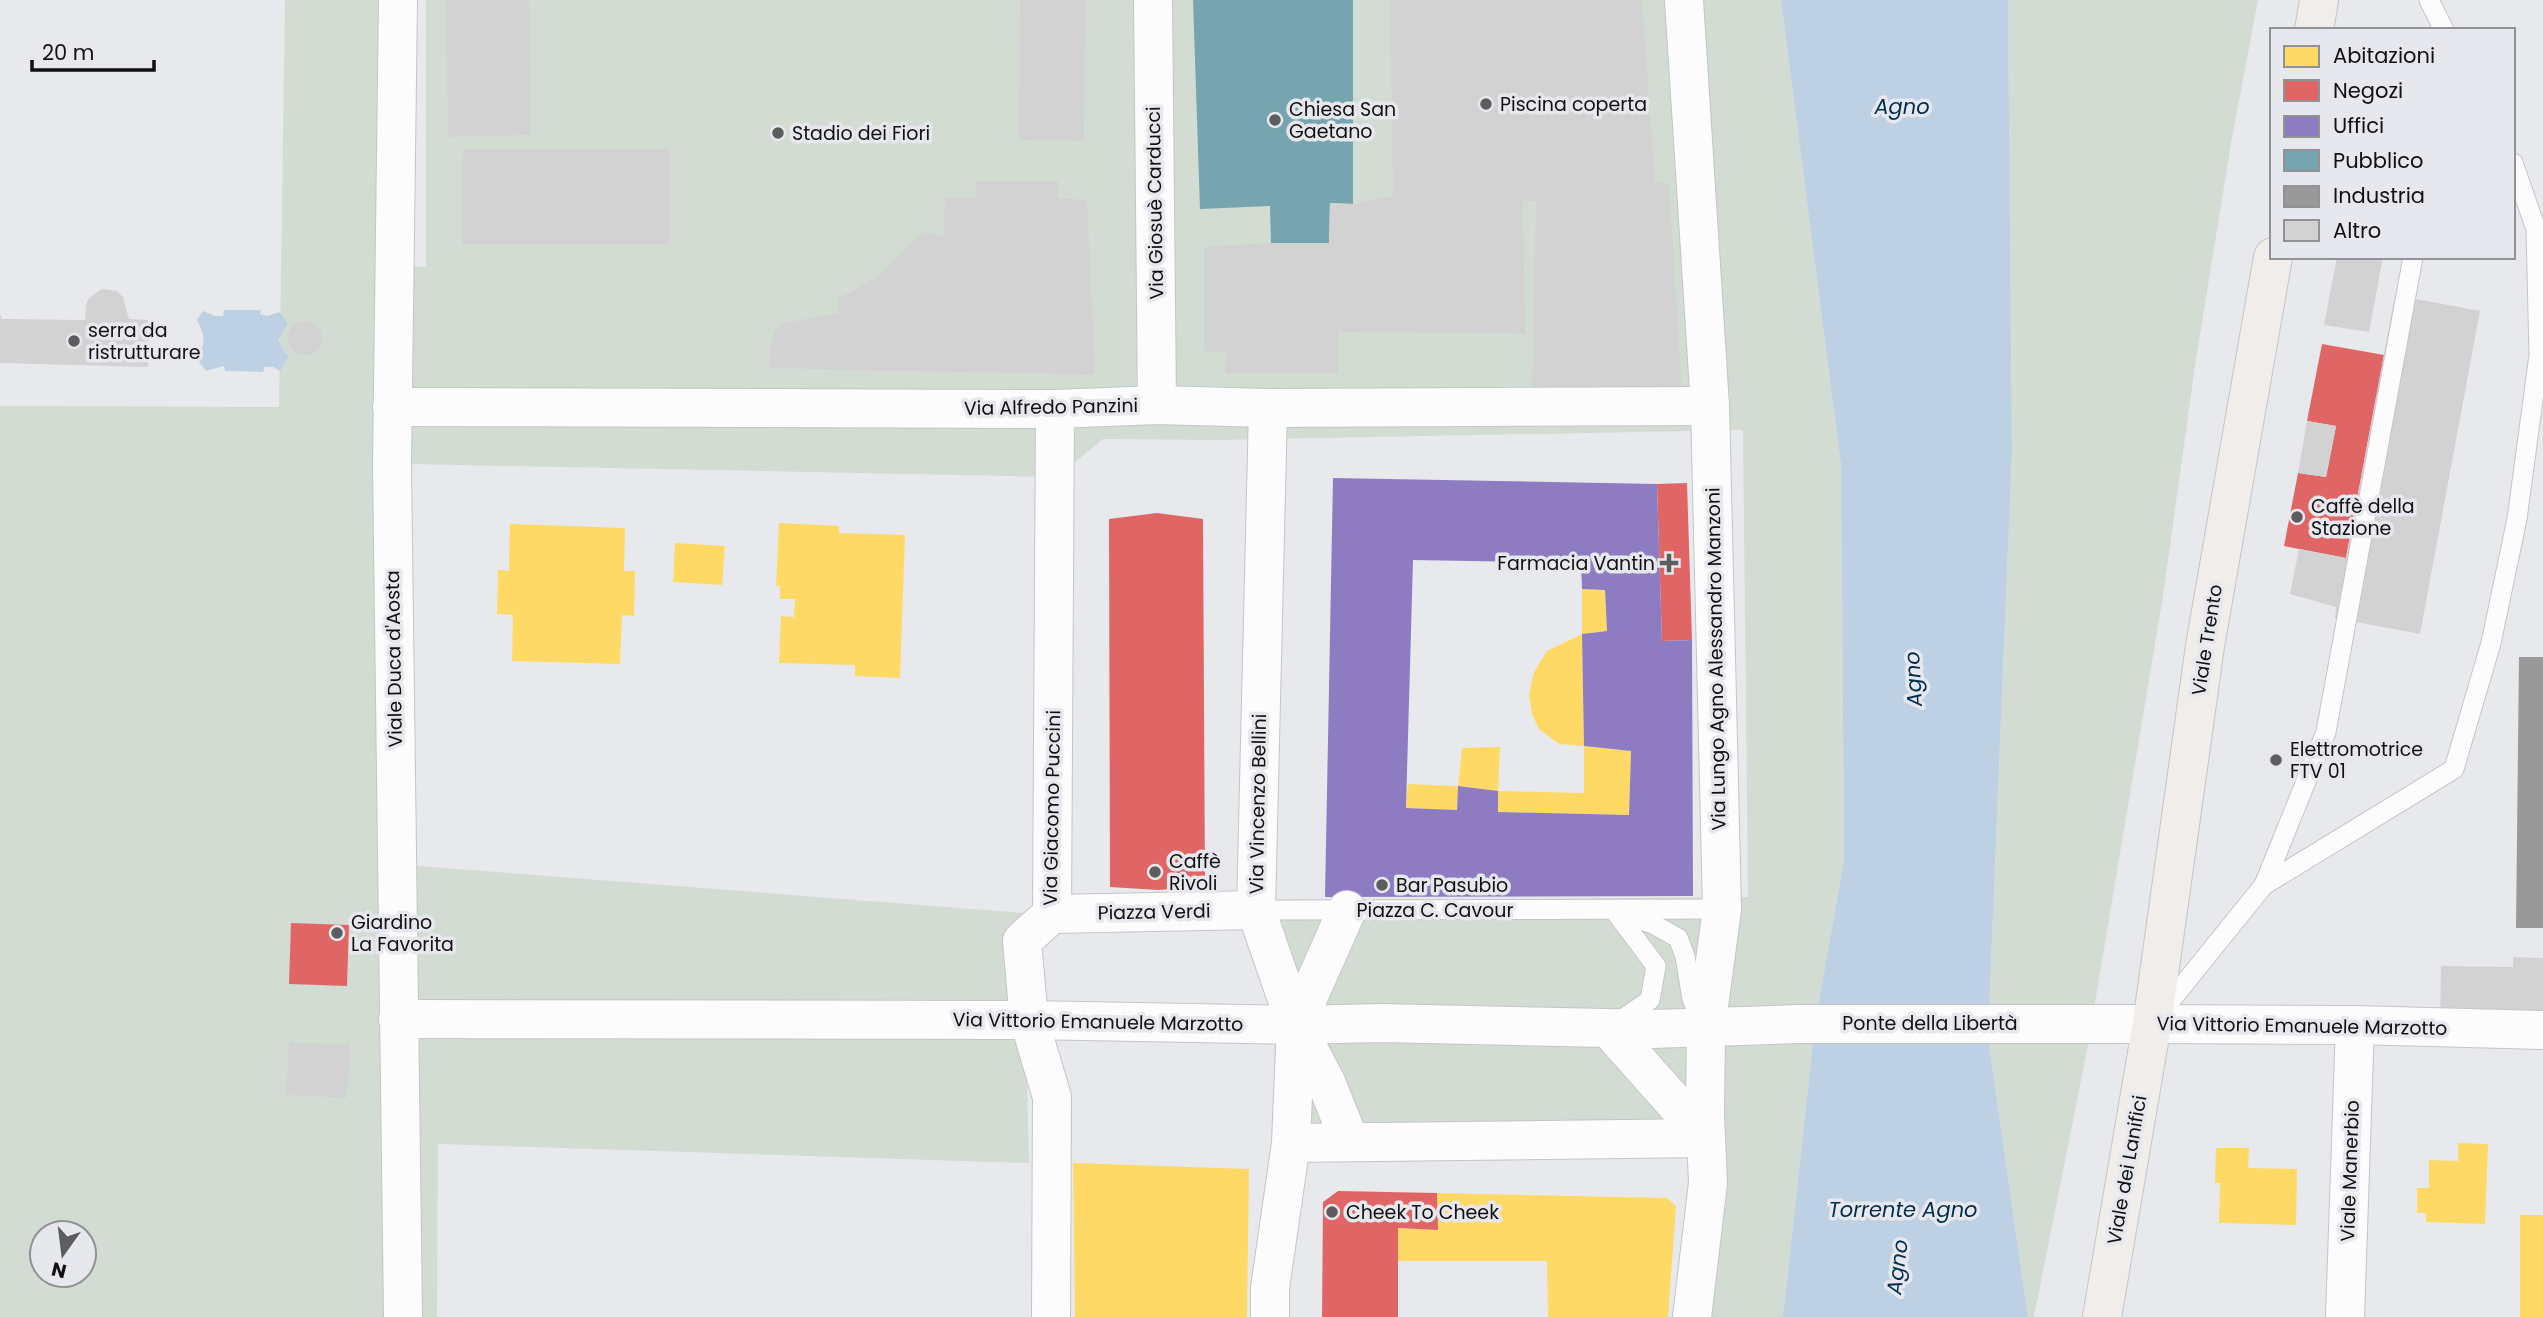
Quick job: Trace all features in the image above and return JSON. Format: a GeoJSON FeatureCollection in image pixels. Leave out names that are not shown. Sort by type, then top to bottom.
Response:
{"type":"FeatureCollection","features":[{"type":"Feature","properties":{"kind":"main road"},"geometry":{"type":"LineString","coordinates":[[2314,28],[2319,0]]}},
{"type":"Feature","properties":{"kind":"main road","name":"Viale Trento"},"geometry":{"type":"LineString","coordinates":[[2152,1024],[2205,646],[2273,259]]}},
{"type":"Feature","properties":{"kind":"main road","name":"Viale dei Lanifici"},"geometry":{"type":"LineString","coordinates":[[2102,1317],[2152,1024]]}},
{"type":"Feature","properties":{"kind":"street","name":"Viale Duca d'Aosta"},"geometry":{"type":"LineString","coordinates":[[398,0],[392,407],[403,1317]]}},
{"type":"Feature","properties":{"kind":"street","name":"Via Giosuè Carducci"},"geometry":{"type":"LineString","coordinates":[[1153,0],[1157,405]]}},
{"type":"Feature","properties":{"kind":"street","name":"Via Lungo Agno Alessandro Manzoni"},"geometry":{"type":"LineString","coordinates":[[1684,0],[1710,406],[1722,909],[1706,1028],[1708,1182],[1692,1317]]}},
{"type":"Feature","properties":{"kind":"street","name":"Via Alfredo Panzini"},"geometry":{"type":"LineString","coordinates":[[392,407],[1055,409],[1157,405],[1268,408],[1710,406]]}},
{"type":"Feature","properties":{"kind":"street","name":"Via Vincenzo Bellini"},"geometry":{"type":"LineString","coordinates":[[1268,408],[1256,910],[1296,1025],[1291,1143],[1270,1288],[1270,1317]]}},
{"type":"Feature","properties":{"kind":"street","name":"Via Giacomo Puccini"},"geometry":{"type":"LineString","coordinates":[[1051,1317],[1052,1097],[1029,1020],[1022,941],[1052,914],[1055,409]]}},
{"type":"Feature","properties":{"kind":"street","name":"Piazza Verdi"},"geometry":{"type":"LineString","coordinates":[[1052,914],[1256,910]]}},
{"type":"Feature","properties":{"kind":"street"},"geometry":{"type":"LineString","coordinates":[[1347,910],[1296,1025],[1326,1082],[1350,1142]]}},
{"type":"Feature","properties":{"kind":"street","name":"Via Vittorio Emanuele Marzotto"},"geometry":{"type":"LineString","coordinates":[[398,1019],[1029,1020],[1609,1028],[1799,1024]]}},
{"type":"Feature","properties":{"kind":"street","name":"Via Vittorio Emanuele Marzotto"},"geometry":{"type":"LineString","coordinates":[[2061,1023],[2355,1025],[2543,1030]]}},
{"type":"Feature","properties":{"kind":"street","name":"Ponte della Libertà"},"geometry":{"type":"LineString","coordinates":[[1799,1024],[2061,1023]]}},
{"type":"Feature","properties":{"kind":"street","name":"Viale Manerbio"},"geometry":{"type":"LineString","coordinates":[[2345,1317],[2355,1025]]}},
{"type":"Feature","properties":{"kind":"street"},"geometry":{"type":"LineString","coordinates":[[1609,1028],[1706,1138]]}},
{"type":"Feature","properties":{"kind":"street"},"geometry":{"type":"LineString","coordinates":[[1291,1143],[1706,1138]]}},
{"type":"Feature","properties":{"kind":"lane"},"geometry":{"type":"LineString","coordinates":[[2428,0],[2429,28]]}},
{"type":"Feature","properties":{"kind":"lane"},"geometry":{"type":"LineString","coordinates":[[2428,0],[2443,28]]}},
{"type":"Feature","properties":{"kind":"lane"},"geometry":{"type":"LineString","coordinates":[[2264,885],[2454,769],[2491,643],[2509,556],[2539,355],[2536,229],[2515,169]]}},
{"type":"Feature","properties":{"kind":"lane"},"geometry":{"type":"LineString","coordinates":[[2152,1024],[2264,885],[2326,732],[2413,259]]}},
{"type":"Feature","properties":{"kind":"lane","name":"Piazza C. Cavour"},"geometry":{"type":"LineString","coordinates":[[1256,910],[1722,909]]}},
{"type":"Feature","properties":{"kind":"lane"},"geometry":{"type":"LineString","coordinates":[[1609,1028],[1650,1000],[1656,965],[1614,911]]}},
{"type":"Feature","properties":{"kind":"lane","name":"Piazza C. Cavour"},"geometry":{"type":"LineString","coordinates":[[1614,911],[1653,924],[1678,938],[1685,956],[1692,999],[1706,1028]]}},
{"type":"Feature","properties":{"kind":"shaded area"},"geometry":{"type":"Polygon","coordinates":[[[285,0],[411,0],[412,266],[426,267],[426,0],[1781,0],[1841,466],[1844,859],[1815,1024],[1783,1317],[1705,1317],[1723,1145],[1276,1159],[1274,1023],[1278,901],[1748,897],[1743,430],[1216,440],[1103,439],[1057,477],[409,464],[406,865],[1023,913],[1029,1163],[438,1144],[437,1317],[0,1317],[0,406],[279,407],[285,0]]]}},
{"type":"Feature","properties":{"kind":"shaded area"},"geometry":{"type":"Polygon","coordinates":[[[2008,0],[2258,0],[2232,138],[2196,359],[2163,596],[2088,1045],[2034,1317],[2028,1317],[1988,1037],[2012,451],[2008,0]]]}},
{"type":"Feature","properties":{"kind":"water","name":"Agno"},"geometry":{"type":"Polygon","coordinates":[[[1781,0],[2008,0],[2012,451],[1988,1037],[2028,1317],[1783,1317],[1815,1024],[1844,859],[1841,466],[1781,0]]]}},
{"type":"Feature","properties":{"kind":"water"},"geometry":{"type":"Polygon","coordinates":[[[224,310],[261,310],[260,314],[267,316],[280,312],[288,324],[279,339],[282,349],[289,357],[280,371],[265,367],[263,372],[225,371],[224,366],[206,371],[197,359],[203,340],[197,320],[203,311],[223,316],[224,310]]]}},
{"type":"Feature","properties":{"kind":"building: Abitazioni"},"geometry":{"type":"Polygon","coordinates":[[[779,523],[839,526],[839,533],[905,535],[900,678],[855,676],[855,665],[779,663],[781,616],[794,617],[795,599],[780,599],[780,586],[776,586],[779,523]]]}},
{"type":"Feature","properties":{"kind":"building: Abitazioni"},"geometry":{"type":"Polygon","coordinates":[[[510,524],[625,528],[624,571],[635,571],[634,616],[622,615],[620,664],[512,661],[513,615],[497,614],[498,570],[509,571],[510,524]]]}},
{"type":"Feature","properties":{"kind":"building: Abitazioni"},"geometry":{"type":"Polygon","coordinates":[[[675,543],[725,546],[722,585],[673,582],[675,543]]]}},
{"type":"Feature","properties":{"kind":"building: Abitazioni"},"geometry":{"type":"Polygon","coordinates":[[[1582,589],[1605,590],[1607,631],[1582,634],[1582,589]]]}},
{"type":"Feature","properties":{"kind":"building: Abitazioni"},"geometry":{"type":"Polygon","coordinates":[[[1582,634],[1584,746],[1559,744],[1539,729],[1532,714],[1529,694],[1534,672],[1547,651],[1582,634]]]}},
{"type":"Feature","properties":{"kind":"building: Abitazioni"},"geometry":{"type":"Polygon","coordinates":[[[1584,746],[1631,751],[1629,815],[1498,812],[1498,791],[1584,793],[1584,746]]]}},
{"type":"Feature","properties":{"kind":"building: Abitazioni"},"geometry":{"type":"Polygon","coordinates":[[[1500,747],[1498,791],[1458,786],[1462,748],[1500,747]]]}},
{"type":"Feature","properties":{"kind":"building: Abitazioni"},"geometry":{"type":"Polygon","coordinates":[[[1408,784],[1458,786],[1457,810],[1406,808],[1408,784]]]}},
{"type":"Feature","properties":{"kind":"building: Abitazioni"},"geometry":{"type":"Polygon","coordinates":[[[2458,1143],[2488,1144],[2485,1224],[2426,1222],[2426,1213],[2417,1213],[2417,1188],[2429,1188],[2429,1160],[2458,1161],[2458,1143]]]}},
{"type":"Feature","properties":{"kind":"building: Abitazioni"},"geometry":{"type":"Polygon","coordinates":[[[2216,1148],[2249,1148],[2248,1168],[2297,1169],[2296,1225],[2219,1223],[2220,1183],[2215,1183],[2216,1148]]]}},
{"type":"Feature","properties":{"kind":"building: Abitazioni"},"geometry":{"type":"Polygon","coordinates":[[[1073,1163],[1249,1169],[1247,1317],[1075,1317],[1073,1163]]]}},
{"type":"Feature","properties":{"kind":"building: Abitazioni"},"geometry":{"type":"Polygon","coordinates":[[[1437,1193],[1667,1198],[1676,1206],[1668,1317],[1548,1317],[1547,1261],[1398,1261],[1398,1228],[1438,1230],[1437,1193]]]}},
{"type":"Feature","properties":{"kind":"building: Abitazioni"},"geometry":{"type":"Polygon","coordinates":[[[2520,1215],[2543,1215],[2543,1317],[2520,1317],[2520,1215]]]}},
{"type":"Feature","properties":{"kind":"building: Negozi"},"geometry":{"type":"Polygon","coordinates":[[[2322,344],[2384,355],[2346,558],[2284,546],[2298,473],[2326,477],[2336,426],[2307,421],[2322,344]]]}},
{"type":"Feature","properties":{"kind":"building: Negozi"},"geometry":{"type":"Polygon","coordinates":[[[1687,483],[1692,640],[1662,641],[1657,484],[1687,483]]]}},
{"type":"Feature","properties":{"kind":"building: Negozi"},"geometry":{"type":"Polygon","coordinates":[[[1157,513],[1203,519],[1205,886],[1158,890],[1110,887],[1109,519],[1157,513]]]}},
{"type":"Feature","properties":{"kind":"building: Negozi"},"geometry":{"type":"Polygon","coordinates":[[[291,923],[349,925],[347,986],[289,984],[291,923]]]}},
{"type":"Feature","properties":{"kind":"building: Negozi"},"geometry":{"type":"Polygon","coordinates":[[[1338,1191],[1437,1193],[1438,1230],[1398,1228],[1398,1317],[1322,1317],[1323,1202],[1338,1191]]]}},
{"type":"Feature","properties":{"kind":"building: Uffici"},"geometry":{"type":"Polygon","coordinates":[[[1333,478],[1657,484],[1662,641],[1692,640],[1693,896],[1325,897],[1333,478]],[[1413,560],[1406,808],[1457,810],[1458,786],[1498,791],[1498,812],[1629,815],[1631,751],[1584,746],[1582,634],[1607,631],[1605,590],[1582,589],[1581,563],[1413,560]]]}},
{"type":"Feature","properties":{"kind":"building: Pubblico","name":"Chiesa San Gaetano"},"geometry":{"type":"Polygon","coordinates":[[[1193,0],[1353,0],[1353,204],[1330,203],[1329,243],[1271,243],[1270,206],[1200,209],[1193,0]]]}},
{"type":"Feature","properties":{"kind":"building: Industria"},"geometry":{"type":"Polygon","coordinates":[[[2519,657],[2543,657],[2543,928],[2516,928],[2519,657]]]}},
{"type":"Feature","properties":{"kind":"building: Altro"},"geometry":{"type":"Polygon","coordinates":[[[446,0],[529,0],[531,135],[448,137],[446,0]]]}},
{"type":"Feature","properties":{"kind":"building: Altro"},"geometry":{"type":"Polygon","coordinates":[[[1020,0],[1085,0],[1084,141],[1019,140],[1020,0]]]}},
{"type":"Feature","properties":{"kind":"building: Altro"},"geometry":{"type":"Polygon","coordinates":[[[1390,0],[1642,0],[1655,182],[1669,184],[1682,395],[1532,393],[1536,201],[1523,201],[1525,334],[1338,332],[1338,373],[1225,373],[1227,352],[1204,351],[1204,247],[1329,243],[1330,203],[1353,204],[1393,196],[1390,0]]]}},
{"type":"Feature","properties":{"kind":"building: Altro"},"geometry":{"type":"Polygon","coordinates":[[[463,149],[669,149],[669,244],[462,244],[463,149]]]}},
{"type":"Feature","properties":{"kind":"building: Altro"},"geometry":{"type":"Polygon","coordinates":[[[976,181],[1058,181],[1058,198],[1087,200],[1095,375],[768,368],[774,331],[783,323],[839,313],[838,299],[879,276],[923,232],[943,236],[945,198],[976,198],[976,181]]]}},
{"type":"Feature","properties":{"kind":"building: Altro"},"geometry":{"type":"Polygon","coordinates":[[[2337,259],[2383,259],[2369,332],[2324,325],[2337,259]]]}},
{"type":"Feature","properties":{"kind":"building: Altro","name":"serra da ristrutturare"},"geometry":{"type":"Polygon","coordinates":[[[102,289],[117,291],[123,297],[129,319],[149,320],[148,367],[0,363],[0,314],[2,319],[85,320],[89,298],[102,289]]]}},
{"type":"Feature","properties":{"kind":"building: Altro"},"geometry":{"type":"Polygon","coordinates":[[[2395,295],[2480,311],[2420,634],[2335,618],[2336,607],[2290,594],[2299,549],[2346,558],[2395,295]]]}},
{"type":"Feature","properties":{"kind":"building: Altro"},"geometry":{"type":"Polygon","coordinates":[[[305,321],[317,326],[322,338],[317,350],[305,355],[293,350],[288,338],[293,326],[305,321]]]}},
{"type":"Feature","properties":{"kind":"building: Altro"},"geometry":{"type":"Polygon","coordinates":[[[2307,421],[2336,426],[2326,477],[2298,473],[2307,421]]]}},
{"type":"Feature","properties":{"kind":"building: Altro"},"geometry":{"type":"Polygon","coordinates":[[[2513,957],[2543,958],[2543,1025],[2440,1023],[2441,966],[2513,967],[2513,957]]]}},
{"type":"Feature","properties":{"kind":"building: Altro"},"geometry":{"type":"Polygon","coordinates":[[[289,1042],[350,1044],[347,1098],[286,1095],[289,1042]]]}},
{"type":"Feature","properties":{"kind":"place","name":"Piscina coperta"},"geometry":{"type":"Point","coordinates":[1486,104]}},
{"type":"Feature","properties":{"kind":"place","name":"Chiesa San Gaetano"},"geometry":{"type":"Point","coordinates":[1275,120]}},
{"type":"Feature","properties":{"kind":"place","name":"Stadio dei Fiori"},"geometry":{"type":"Point","coordinates":[778,133]}},
{"type":"Feature","properties":{"kind":"place","name":"serra da ristrutturare"},"geometry":{"type":"Point","coordinates":[74,341]}},
{"type":"Feature","properties":{"kind":"place","name":"Caffè della Stazione"},"geometry":{"type":"Point","coordinates":[2297,517]}},
{"type":"Feature","properties":{"kind":"place","name":"Farmacia Vantin"},"geometry":{"type":"Point","coordinates":[1669,563]}},
{"type":"Feature","properties":{"kind":"place","name":"Elettromotrice FTV 01"},"geometry":{"type":"Point","coordinates":[2276,760]}},
{"type":"Feature","properties":{"kind":"place","name":"Caffè Rivoli"},"geometry":{"type":"Point","coordinates":[1155,872]}},
{"type":"Feature","properties":{"kind":"place","name":"Bar Pasubio"},"geometry":{"type":"Point","coordinates":[1382,885]}},
{"type":"Feature","properties":{"kind":"place","name":"Giardino La Favorita"},"geometry":{"type":"Point","coordinates":[337,933]}},
{"type":"Feature","properties":{"kind":"place","name":"Cheek To Cheek"},"geometry":{"type":"Point","coordinates":[1332,1212]}},
{"type":"Feature","properties":{"kind":"water label","name":"Torrente Agno"},"geometry":{"type":"Point","coordinates":[1903,1209]}}]}
